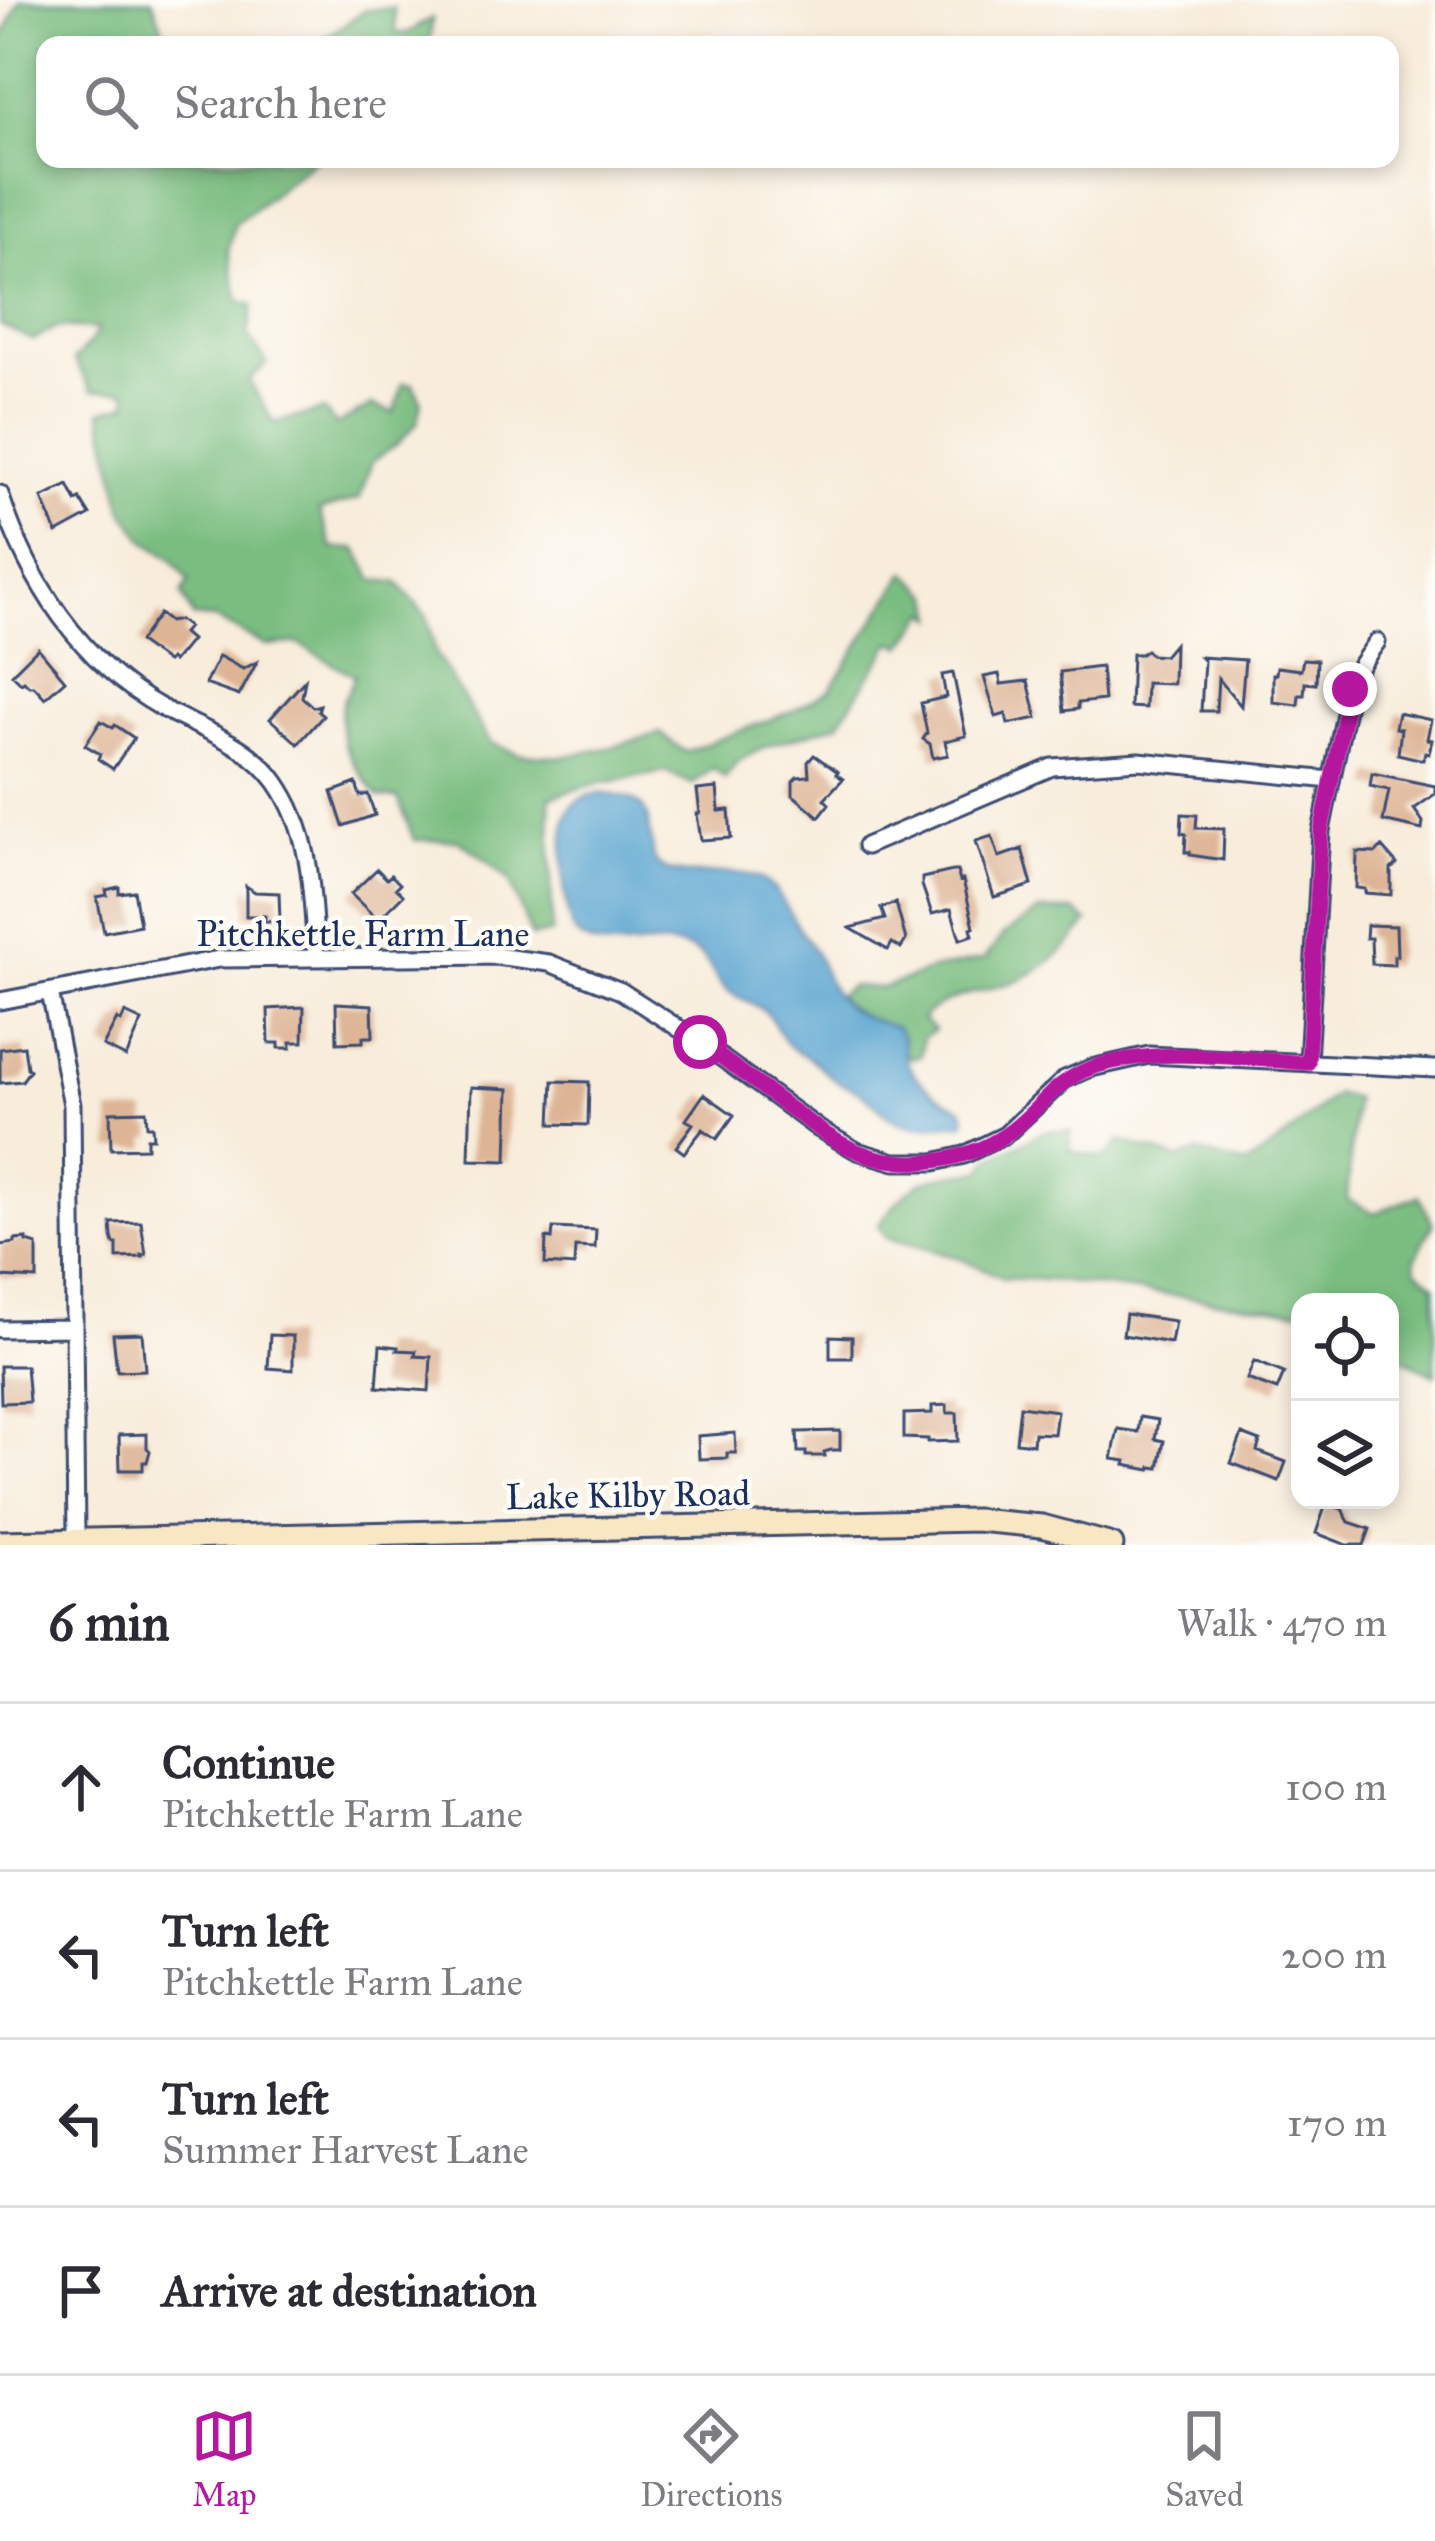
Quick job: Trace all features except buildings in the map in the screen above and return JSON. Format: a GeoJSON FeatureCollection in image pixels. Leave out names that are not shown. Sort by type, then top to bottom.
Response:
{"type":"FeatureCollection","features":[{"type":"Feature","properties":{"kind":"street"},"geometry":{"type":"LineString","coordinates":[[0,494],[27,564],[50,604],[77,637],[125,683],[162,708],[230,740],[275,781],[298,822],[308,854],[316,958]]}},
{"type":"Feature","properties":{"kind":"street"},"geometry":{"type":"LineString","coordinates":[[1308,1063],[1321,832],[1350,689],[1377,643]]}},
{"type":"Feature","properties":{"kind":"street"},"geometry":{"type":"LineString","coordinates":[[866,846],[1052,767],[1139,761],[1331,781]]}},
{"type":"Feature","properties":{"kind":"street","name":"Pitchkettle Farm Lane"},"geometry":{"type":"LineString","coordinates":[[0,1001],[219,959],[495,956],[549,963],[621,991],[819,1129],[857,1151],[895,1162],[934,1162],[964,1155],[1005,1135],[1065,1079],[1149,1055],[1435,1069]]}},
{"type":"Feature","properties":{"kind":"street"},"geometry":{"type":"LineString","coordinates":[[50,992],[72,1106],[76,1540]]}},
{"type":"Feature","properties":{"kind":"street"},"geometry":{"type":"LineString","coordinates":[[0,1329],[74,1328]]}},
{"type":"Feature","properties":{"kind":"street","name":"Lake Kilby Road"},"geometry":{"type":"LineString","coordinates":[[0,1542],[976,1520],[1042,1526],[1112,1545]]}},
{"type":"Feature","properties":{"kind":"green space"},"geometry":{"type":"Polygon","coordinates":[[[20,0],[152,0],[166,36],[36,36],[36,168],[305,168],[235,224],[228,250],[239,301],[253,305],[248,335],[267,363],[249,381],[274,423],[324,410],[336,425],[372,405],[394,413],[403,383],[413,384],[422,403],[417,423],[372,462],[359,499],[319,511],[332,548],[357,549],[373,580],[397,582],[427,617],[436,654],[491,743],[518,754],[562,757],[660,733],[685,752],[790,712],[830,690],[906,572],[932,596],[936,618],[928,612],[903,646],[892,642],[838,724],[765,747],[737,762],[725,778],[713,768],[693,784],[666,772],[550,797],[552,933],[532,937],[509,880],[458,840],[414,840],[398,798],[379,797],[355,765],[344,742],[341,716],[355,676],[297,643],[267,646],[215,619],[193,617],[182,594],[189,580],[171,558],[144,540],[123,510],[101,411],[128,404],[127,391],[92,391],[74,360],[98,329],[56,327],[33,340],[0,325],[0,43],[20,0]]]}},
{"type":"Feature","properties":{"kind":"green space"},"geometry":{"type":"Polygon","coordinates":[[[394,8],[396,33],[407,33],[432,18],[431,36],[328,36],[365,10],[394,8]]]}},
{"type":"Feature","properties":{"kind":"green space"},"geometry":{"type":"Polygon","coordinates":[[[1039,911],[1074,911],[1088,922],[1058,955],[1031,974],[932,1010],[922,1019],[934,1030],[923,1038],[921,1055],[911,1058],[904,1053],[897,1028],[857,1012],[837,996],[851,986],[882,988],[932,970],[985,959],[1003,935],[1039,911]]]}},
{"type":"Feature","properties":{"kind":"green space"},"geometry":{"type":"Polygon","coordinates":[[[1336,1094],[1355,1099],[1347,1199],[1374,1213],[1419,1196],[1433,1224],[1415,1259],[1416,1269],[1435,1285],[1435,1375],[1399,1356],[1399,1293],[1291,1293],[1291,1310],[1003,1278],[960,1258],[887,1238],[878,1226],[922,1182],[983,1171],[988,1160],[1045,1131],[1071,1131],[1069,1151],[1106,1158],[1120,1141],[1179,1159],[1198,1152],[1247,1165],[1336,1094]]]}},
{"type":"Feature","properties":{"kind":"water"},"geometry":{"type":"Polygon","coordinates":[[[599,793],[628,798],[642,807],[654,859],[660,866],[684,874],[743,874],[772,887],[841,1001],[858,1014],[897,1028],[914,1074],[936,1094],[962,1108],[964,1123],[915,1126],[891,1118],[791,1047],[768,1015],[727,990],[694,951],[666,945],[605,946],[578,936],[565,896],[566,822],[575,804],[599,793]]]}},
{"type":"Feature","properties":{"kind":"route"},"geometry":{"type":"LineString","coordinates":[[700,1042],[819,1129],[857,1151],[895,1162],[934,1162],[964,1155],[1005,1135],[1065,1079],[1121,1060],[1149,1055],[1308,1063],[1321,832],[1350,689]]}}]}
